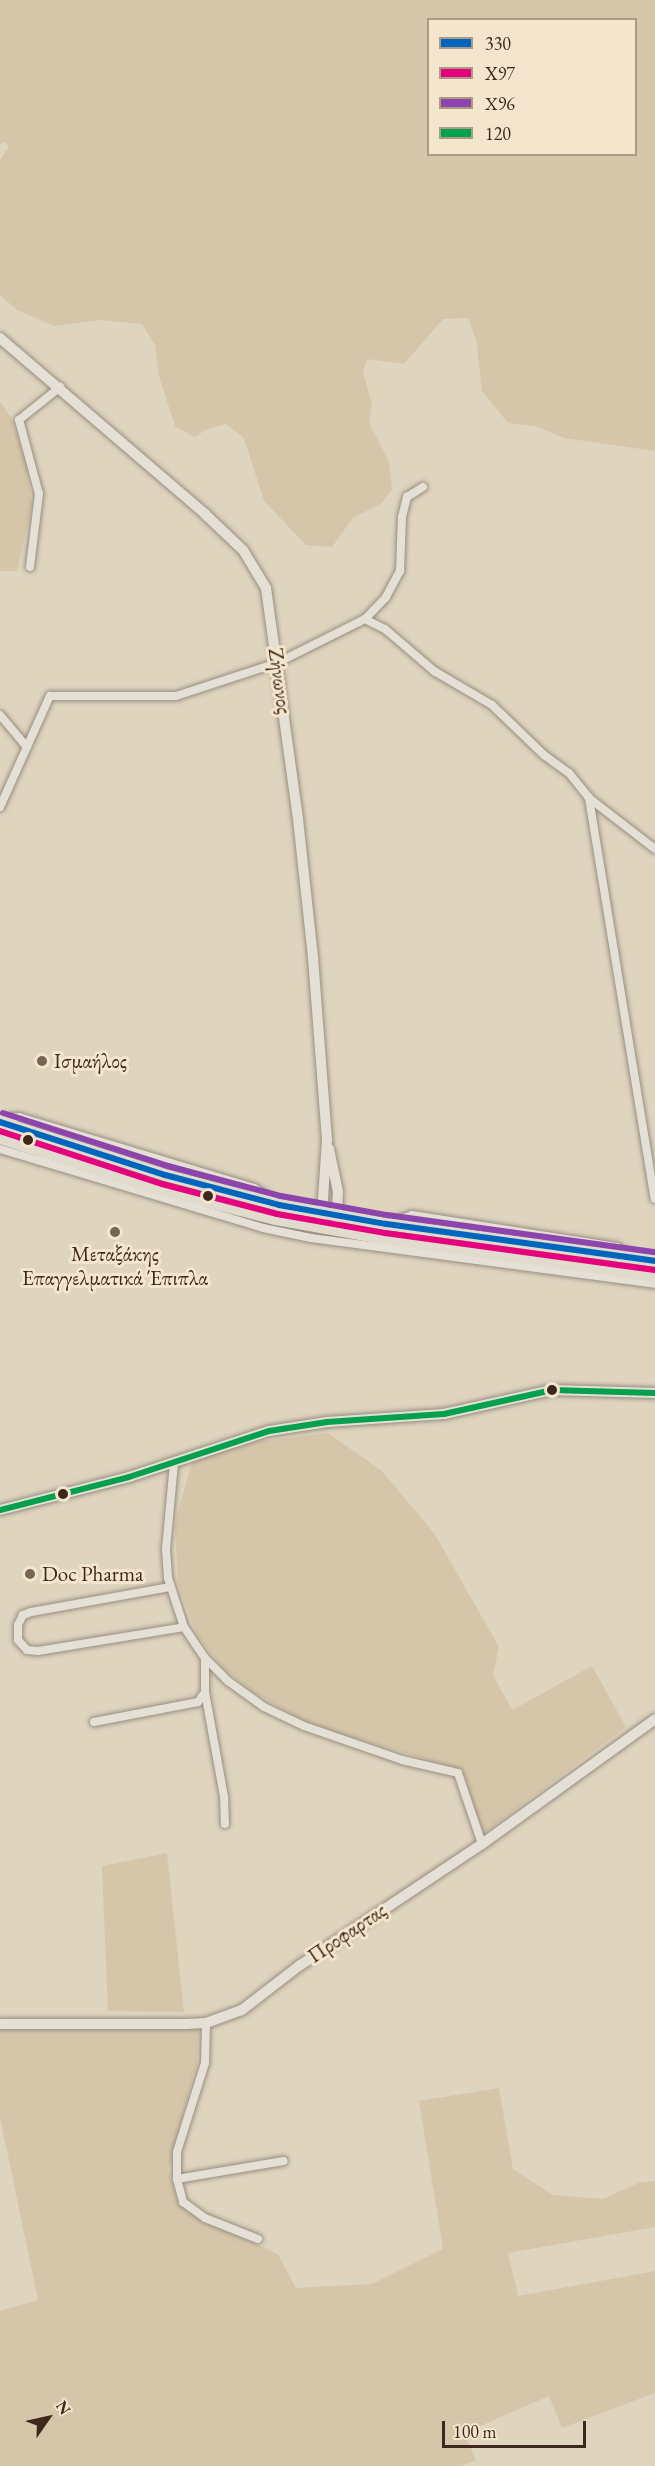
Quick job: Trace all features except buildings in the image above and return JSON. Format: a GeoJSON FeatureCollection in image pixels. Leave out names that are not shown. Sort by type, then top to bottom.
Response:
{"type":"FeatureCollection","features":[{"type":"Feature","properties":{"kind":"main road"},"geometry":{"type":"LineString","coordinates":[[0,1121],[165,1175],[279,1205],[386,1224],[523,1238],[655,1261]]}},
{"type":"Feature","properties":{"kind":"main road"},"geometry":{"type":"LineString","coordinates":[[0,1138],[116,1180],[244,1212],[432,1250],[655,1276]]}},
{"type":"Feature","properties":{"kind":"street","name":"Ζήνωνος"},"geometry":{"type":"LineString","coordinates":[[0,338],[60,387],[243,550],[266,588],[309,923],[327,1140]]}},
{"type":"Feature","properties":{"kind":"street"},"geometry":{"type":"LineString","coordinates":[[30,567],[39,494],[20,420],[60,387]]}},
{"type":"Feature","properties":{"kind":"street"},"geometry":{"type":"LineString","coordinates":[[0,807],[50,696],[176,696],[277,663],[365,619],[386,597],[400,571],[402,517],[407,497],[423,487]]}},
{"type":"Feature","properties":{"kind":"street"},"geometry":{"type":"LineString","coordinates":[[365,619],[385,629],[434,671],[492,705],[544,755],[569,773],[589,798],[655,849]]}},
{"type":"Feature","properties":{"kind":"street"},"geometry":{"type":"LineString","coordinates":[[0,715],[27,747]]}},
{"type":"Feature","properties":{"kind":"street"},"geometry":{"type":"LineString","coordinates":[[589,798],[655,1199]]}},
{"type":"Feature","properties":{"kind":"street"},"geometry":{"type":"LineString","coordinates":[[321,1227],[327,1140]]}},
{"type":"Feature","properties":{"kind":"street"},"geometry":{"type":"LineString","coordinates":[[327,1140],[334,1169],[338,1215],[336,1229]]}},
{"type":"Feature","properties":{"kind":"street"},"geometry":{"type":"LineString","coordinates":[[0,1149],[116,1180],[263,1228],[311,1238],[432,1250]]}},
{"type":"Feature","properties":{"kind":"street"},"geometry":{"type":"LineString","coordinates":[[524,1262],[655,1284]]}},
{"type":"Feature","properties":{"kind":"street"},"geometry":{"type":"LineString","coordinates":[[0,1510],[124,1479],[264,1432],[315,1424],[444,1414],[552,1390],[655,1393]]}},
{"type":"Feature","properties":{"kind":"street"},"geometry":{"type":"LineString","coordinates":[[174,1463],[166,1549],[170,1587],[184,1627],[205,1658],[228,1681],[264,1707],[304,1726],[402,1760],[458,1773],[482,1844]]}},
{"type":"Feature","properties":{"kind":"street"},"geometry":{"type":"LineString","coordinates":[[170,1587],[31,1612],[23,1616],[18,1625],[18,1640],[27,1650],[38,1651],[184,1627]]}},
{"type":"Feature","properties":{"kind":"street"},"geometry":{"type":"LineString","coordinates":[[205,1658],[205,1692],[220,1774],[225,1824]]}},
{"type":"Feature","properties":{"kind":"street"},"geometry":{"type":"LineString","coordinates":[[94,1722],[185,1706],[198,1702],[205,1692]]}},
{"type":"Feature","properties":{"kind":"street","name":"Προφαρτας"},"geometry":{"type":"LineString","coordinates":[[0,2024],[206,2023],[242,2010],[299,1966],[482,1844],[655,1719]]}},
{"type":"Feature","properties":{"kind":"street"},"geometry":{"type":"LineString","coordinates":[[206,2023],[205,2062],[177,2152],[177,2179],[183,2202],[205,2218],[258,2239]]}},
{"type":"Feature","properties":{"kind":"street"},"geometry":{"type":"LineString","coordinates":[[177,2179],[283,2161]]}},
{"type":"Feature","properties":{"kind":"shaded area"},"geometry":{"type":"Polygon","coordinates":[[[0,0],[655,0],[655,451],[564,438],[535,426],[508,423],[482,391],[476,339],[468,318],[443,319],[404,364],[367,359],[363,372],[372,405],[369,423],[389,462],[392,489],[382,503],[353,518],[332,547],[306,545],[264,501],[244,438],[226,424],[208,429],[194,437],[175,426],[159,376],[155,345],[142,324],[100,320],[54,326],[17,310],[0,295],[0,160],[9,147],[5,142],[0,144],[0,0]]]}},
{"type":"Feature","properties":{"kind":"shaded area"},"geometry":{"type":"Polygon","coordinates":[[[0,402],[11,417],[26,464],[32,506],[17,571],[0,571],[0,402]]]}},
{"type":"Feature","properties":{"kind":"shaded area"},"geometry":{"type":"Polygon","coordinates":[[[328,1433],[382,1471],[434,1533],[499,1647],[493,1675],[512,1710],[592,1666],[626,1727],[483,1834],[462,1770],[311,1725],[253,1692],[223,1668],[197,1635],[178,1583],[175,1523],[192,1462],[255,1442],[328,1433]]]}},
{"type":"Feature","properties":{"kind":"shaded area"},"geometry":{"type":"Polygon","coordinates":[[[167,1853],[184,2012],[108,2011],[102,1866],[167,1853]]]}},
{"type":"Feature","properties":{"kind":"shaded area"},"geometry":{"type":"Polygon","coordinates":[[[198,2027],[197,2062],[168,2170],[178,2203],[208,2223],[278,2254],[296,2288],[372,2284],[443,2249],[419,2101],[499,2088],[513,2169],[553,2195],[603,2199],[638,2183],[655,2181],[655,2227],[508,2253],[518,2296],[655,2271],[655,2393],[562,2428],[549,2396],[464,2433],[476,2460],[462,2466],[0,2466],[0,2311],[38,2300],[0,2117],[0,2028],[198,2027]]]}},
{"type":"Feature","properties":{"kind":"transit line","name":"Χ96"},"geometry":{"type":"LineString","coordinates":[[3,1113],[168,1166],[281,1196],[387,1215],[655,1252]]}},
{"type":"Feature","properties":{"kind":"transit line","name":"330"},"geometry":{"type":"LineString","coordinates":[[0,1122],[165,1175],[279,1205],[386,1224],[655,1261]]}},
{"type":"Feature","properties":{"kind":"transit line","name":"X97"},"geometry":{"type":"LineString","coordinates":[[0,1131],[162,1184],[277,1214],[385,1233],[654,1270]]}},
{"type":"Feature","properties":{"kind":"transit line","name":"120"},"geometry":{"type":"LineString","coordinates":[[0,1510],[129,1477],[269,1431],[327,1422],[444,1414],[552,1390],[655,1393]]}},
{"type":"Feature","properties":{"kind":"place","name":"Ισμαήλος"},"geometry":{"type":"Point","coordinates":[42,1061]}},
{"type":"Feature","properties":{"kind":"place","name":"Μεταξάκης Επαγγελματικά Έπιπλα"},"geometry":{"type":"Point","coordinates":[115,1232]}},
{"type":"Feature","properties":{"kind":"place","name":"Doc Pharma"},"geometry":{"type":"Point","coordinates":[30,1574]}}]}
